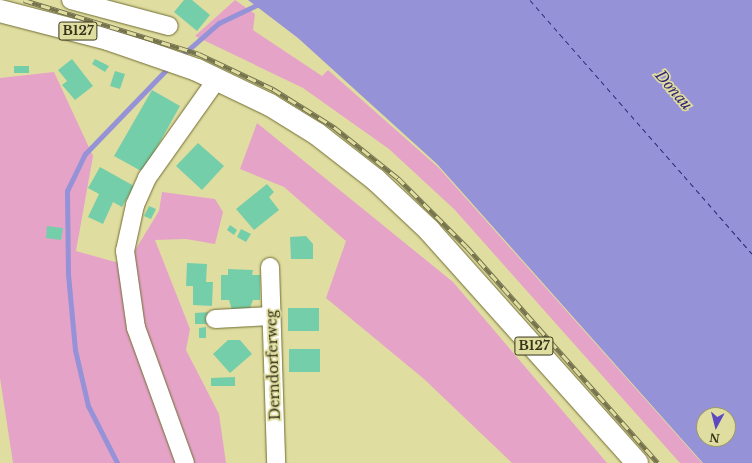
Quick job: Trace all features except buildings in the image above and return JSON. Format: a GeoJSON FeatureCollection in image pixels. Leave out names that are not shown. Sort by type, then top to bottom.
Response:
{"type":"FeatureCollection","features":[{"type":"Feature","properties":{"kind":"main road","name":"B127"},"geometry":{"type":"LineString","coordinates":[[0,11],[154,54],[197,70],[217,79],[317,134],[406,207],[475,280],[637,463]]}},
{"type":"Feature","properties":{"kind":"street"},"geometry":{"type":"LineString","coordinates":[[70,0],[169,26]]}},
{"type":"Feature","properties":{"kind":"street"},"geometry":{"type":"LineString","coordinates":[[185,463],[136,328],[125,251],[135,205],[147,178],[217,79]]}},
{"type":"Feature","properties":{"kind":"street","name":"Derndorferweg"},"geometry":{"type":"LineString","coordinates":[[270,268],[276,463]]}},
{"type":"Feature","properties":{"kind":"street"},"geometry":{"type":"LineString","coordinates":[[215,319],[271,316]]}},
{"type":"Feature","properties":{"kind":"shaded area"},"geometry":{"type":"Polygon","coordinates":[[[235,0],[255,14],[253,30],[322,76],[328,70],[439,168],[702,463],[680,463],[454,209],[389,149],[303,88],[195,36],[235,0]]]}},
{"type":"Feature","properties":{"kind":"shaded area"},"geometry":{"type":"Polygon","coordinates":[[[54,72],[93,156],[76,251],[126,265],[159,211],[162,192],[215,199],[223,212],[215,244],[186,239],[155,240],[190,329],[186,350],[219,414],[226,463],[13,463],[0,378],[0,78],[54,72]]]}},
{"type":"Feature","properties":{"kind":"shaded area"},"geometry":{"type":"Polygon","coordinates":[[[257,123],[453,282],[607,463],[512,463],[424,379],[326,298],[346,241],[284,187],[240,169],[257,123]]]}},
{"type":"Feature","properties":{"kind":"water","name":"Donau"},"geometry":{"type":"Polygon","coordinates":[[[248,0],[752,0],[752,463],[703,463],[437,164],[298,38],[248,0]]]}},
{"type":"Feature","properties":{"kind":"waterway"},"geometry":{"type":"LineString","coordinates":[[179,58],[219,23],[267,0]]}},
{"type":"Feature","properties":{"kind":"waterway"},"geometry":{"type":"LineString","coordinates":[[117,463],[88,406],[75,350],[68,274],[67,191],[85,154],[169,67]]}},
{"type":"Feature","properties":{"kind":"ferry route"},"geometry":{"type":"LineString","coordinates":[[530,0],[752,254]]}},
{"type":"Feature","properties":{"kind":"railway"},"geometry":{"type":"LineString","coordinates":[[24,0],[199,54],[273,89],[334,127],[398,178],[467,247],[658,463]]}}]}
